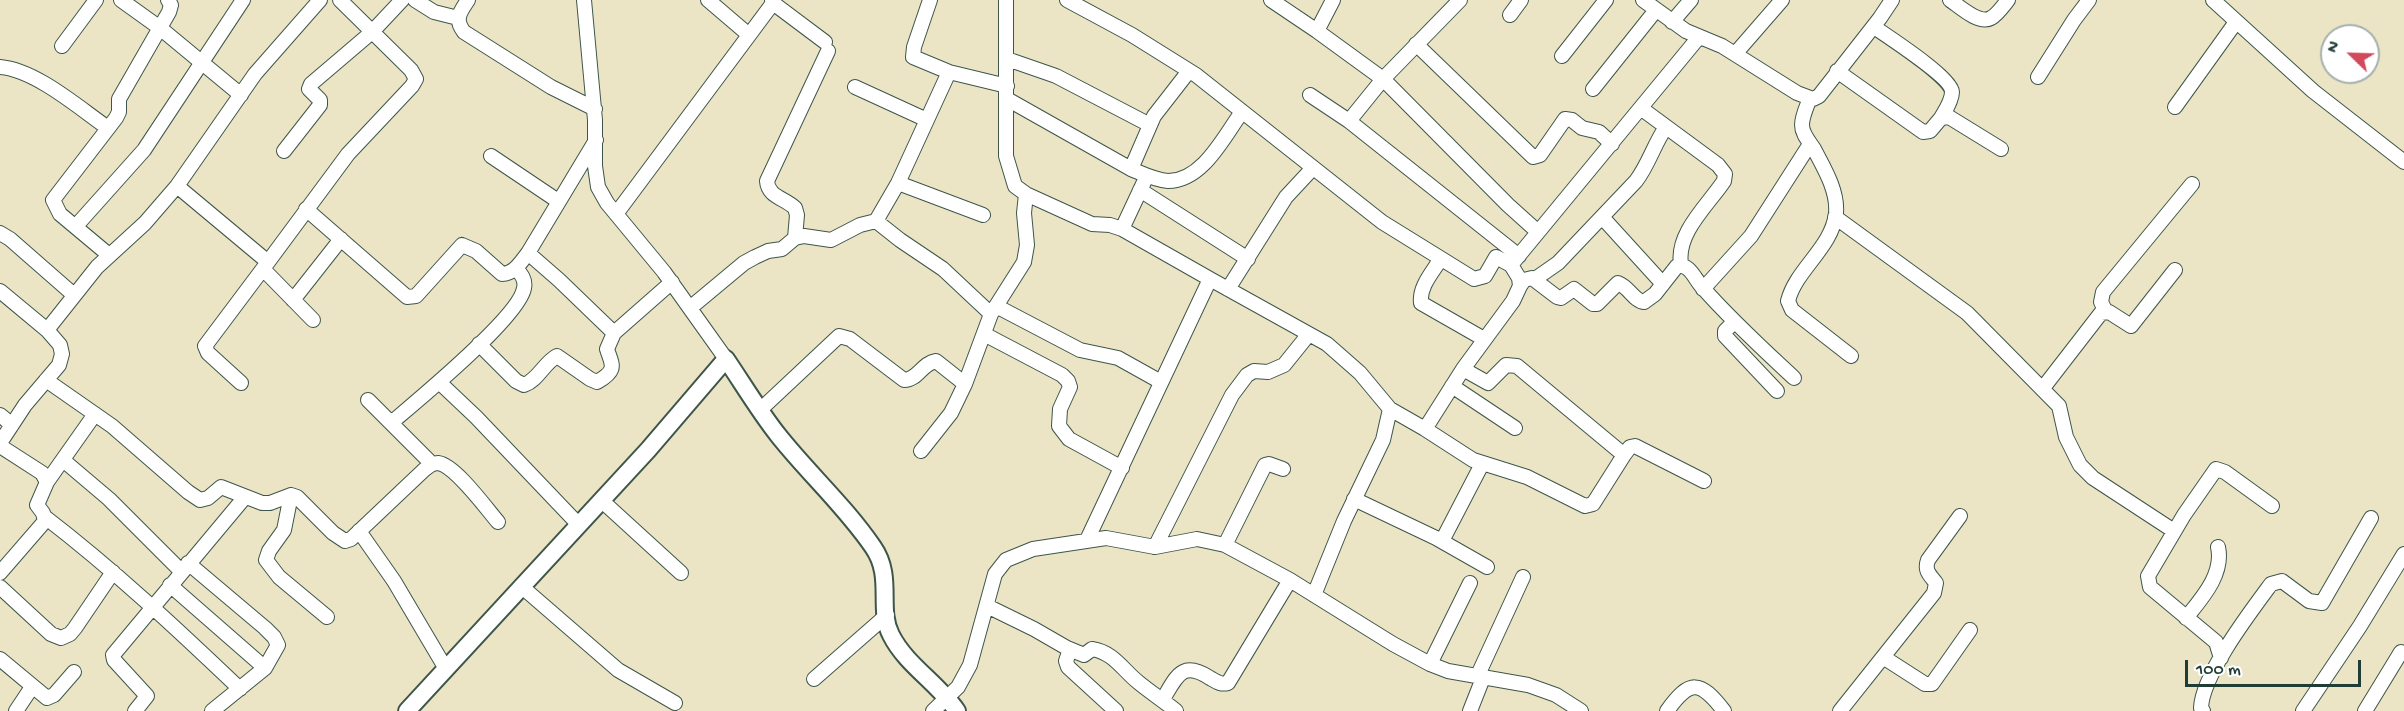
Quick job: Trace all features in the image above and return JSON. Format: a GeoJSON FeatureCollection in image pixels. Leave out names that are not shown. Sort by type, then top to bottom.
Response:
{"type":"FeatureCollection","features":[{"type":"Feature","properties":{"kind":"street"},"geometry":{"type":"LineString","coordinates":[[62,46],[96,0]]}},
{"type":"Feature","properties":{"kind":"street"},"geometry":{"type":"LineString","coordinates":[[121,0],[160,28],[241,96]]}},
{"type":"Feature","properties":{"kind":"street"},"geometry":{"type":"LineString","coordinates":[[109,255],[60,214],[53,200],[119,112],[119,99],[169,12],[171,5],[168,0]]}},
{"type":"Feature","properties":{"kind":"street"},"geometry":{"type":"LineString","coordinates":[[76,226],[144,150],[243,0]]}},
{"type":"Feature","properties":{"kind":"street"},"geometry":{"type":"LineString","coordinates":[[47,330],[109,255],[145,223],[177,186],[255,74],[320,0]]}},
{"type":"Feature","properties":{"kind":"street"},"geometry":{"type":"LineString","coordinates":[[241,382],[208,353],[205,346],[348,154],[416,79],[411,70],[340,0]]}},
{"type":"Feature","properties":{"kind":"street"},"geometry":{"type":"LineString","coordinates":[[284,151],[320,105],[320,100],[309,89],[310,86],[372,32],[402,0]]}},
{"type":"Feature","properties":{"kind":"street"},"geometry":{"type":"LineString","coordinates":[[415,0],[434,12],[458,18]]}},
{"type":"Feature","properties":{"kind":"street"},"geometry":{"type":"LineString","coordinates":[[468,0],[458,18],[459,25],[464,32],[551,87],[595,109]]}},
{"type":"Feature","properties":{"kind":"street"},"geometry":{"type":"LineString","coordinates":[[584,0],[595,109],[595,166],[598,187],[616,214],[672,282],[783,441],[837,501],[874,548],[882,562],[886,615],[890,633],[897,646],[952,705]]}},
{"type":"Feature","properties":{"kind":"street"},"geometry":{"type":"LineString","coordinates":[[708,0],[749,34]]}},
{"type":"Feature","properties":{"kind":"street"},"geometry":{"type":"LineString","coordinates":[[930,0],[912,52],[913,57],[1007,92],[1131,169],[1147,175],[1169,181],[1193,173],[1201,167],[1242,112]]}},
{"type":"Feature","properties":{"kind":"street"},"geometry":{"type":"LineString","coordinates":[[1006,0],[1006,156],[1015,186],[1026,194],[1092,224],[1110,225],[1122,229],[1327,344],[1360,373],[1389,409],[1482,464],[1513,472],[1577,503],[1590,506],[1630,447],[1635,446],[1704,481]]}},
{"type":"Feature","properties":{"kind":"street"},"geometry":{"type":"LineString","coordinates":[[1067,0],[1132,35],[1189,71],[1382,222],[1440,260],[1474,279],[1485,276],[1496,257],[1515,261]]}},
{"type":"Feature","properties":{"kind":"street"},"geometry":{"type":"LineString","coordinates":[[1271,0],[1383,79],[1508,205],[1538,232]]}},
{"type":"Feature","properties":{"kind":"street"},"geometry":{"type":"LineString","coordinates":[[1317,31],[1333,0]]}},
{"type":"Feature","properties":{"kind":"street"},"geometry":{"type":"LineString","coordinates":[[1349,121],[1383,79],[1460,0]]}},
{"type":"Feature","properties":{"kind":"street"},"geometry":{"type":"LineString","coordinates":[[1510,15],[1521,0]]}},
{"type":"Feature","properties":{"kind":"street"},"geometry":{"type":"LineString","coordinates":[[1562,56],[1606,0]]}},
{"type":"Feature","properties":{"kind":"street"},"geometry":{"type":"LineString","coordinates":[[1643,0],[1672,22],[1699,38],[1722,46],[1797,93],[1810,98],[1819,96],[1874,27],[1892,0]]}},
{"type":"Feature","properties":{"kind":"street"},"geometry":{"type":"LineString","coordinates":[[1672,22],[1691,0]]}},
{"type":"Feature","properties":{"kind":"street"},"geometry":{"type":"LineString","coordinates":[[1735,54],[1782,0]]}},
{"type":"Feature","properties":{"kind":"street"},"geometry":{"type":"LineString","coordinates":[[1950,0],[1984,20],[1990,19],[2008,0]]}},
{"type":"Feature","properties":{"kind":"street"},"geometry":{"type":"LineString","coordinates":[[2038,77],[2089,0]]}},
{"type":"Feature","properties":{"kind":"street"},"geometry":{"type":"LineString","coordinates":[[2212,0],[2313,91],[2404,162]]}},
{"type":"Feature","properties":{"kind":"street"},"geometry":{"type":"LineString","coordinates":[[616,214],[773,2],[826,46],[767,181],[772,193],[795,208],[795,238]]}},
{"type":"Feature","properties":{"kind":"street"},"geometry":{"type":"LineString","coordinates":[[1593,89],[1656,10]]}},
{"type":"Feature","properties":{"kind":"street"},"geometry":{"type":"LineString","coordinates":[[2175,107],[2236,22]]}},
{"type":"Feature","properties":{"kind":"street"},"geometry":{"type":"LineString","coordinates":[[1837,71],[1923,132],[1930,131],[1941,118],[1952,93],[1950,86],[1932,69],[1874,27]]}},
{"type":"Feature","properties":{"kind":"street"},"geometry":{"type":"LineString","coordinates":[[1515,261],[1699,38]]}},
{"type":"Feature","properties":{"kind":"street"},"geometry":{"type":"LineString","coordinates":[[1416,44],[1467,91],[1529,155],[1537,157],[1540,155],[1565,119],[1572,120],[1582,128],[1599,132],[1612,144]]}},
{"type":"Feature","properties":{"kind":"street"},"geometry":{"type":"LineString","coordinates":[[1007,59],[1056,76],[1150,125]]}},
{"type":"Feature","properties":{"kind":"street"},"geometry":{"type":"LineString","coordinates":[[0,67],[23,73],[51,88],[108,128]]}},
{"type":"Feature","properties":{"kind":"street"},"geometry":{"type":"LineString","coordinates":[[1131,169],[1160,105],[1189,71]]}},
{"type":"Feature","properties":{"kind":"street"},"geometry":{"type":"LineString","coordinates":[[690,308],[744,263],[768,251],[782,249],[795,238],[804,236],[831,240],[860,225],[876,221],[898,183],[949,72]]}},
{"type":"Feature","properties":{"kind":"street"},"geometry":{"type":"LineString","coordinates":[[855,87],[927,120]]}},
{"type":"Feature","properties":{"kind":"street"},"geometry":{"type":"LineString","coordinates":[[1310,95],[1349,121],[1515,261],[1520,286]]}},
{"type":"Feature","properties":{"kind":"street"},"geometry":{"type":"LineString","coordinates":[[1810,98],[1802,123],[1803,130],[1835,194],[1835,217],[1827,237],[1794,286],[1788,301],[1792,310],[1851,356]]}},
{"type":"Feature","properties":{"kind":"street"},"geometry":{"type":"LineString","coordinates":[[1642,109],[1718,165],[1725,174],[1724,181],[1686,234],[1680,250],[1681,264]]}},
{"type":"Feature","properties":{"kind":"street"},"geometry":{"type":"LineString","coordinates":[[1941,118],[1950,117],[1957,120],[2001,149]]}},
{"type":"Feature","properties":{"kind":"street"},"geometry":{"type":"LineString","coordinates":[[1535,279],[1558,263],[1644,171],[1666,127]]}},
{"type":"Feature","properties":{"kind":"street"},"geometry":{"type":"LineString","coordinates":[[306,209],[407,297],[412,298],[462,244],[476,251],[502,274],[516,268],[528,253],[596,141]]}},
{"type":"Feature","properties":{"kind":"street"},"geometry":{"type":"LineString","coordinates":[[1703,289],[1751,236],[1810,144]]}},
{"type":"Feature","properties":{"kind":"street"},"geometry":{"type":"LineString","coordinates":[[491,156],[558,201]]}},
{"type":"Feature","properties":{"kind":"street"},"geometry":{"type":"LineString","coordinates":[[1228,289],[1286,198],[1312,169]]}},
{"type":"Feature","properties":{"kind":"street"},"geometry":{"type":"LineString","coordinates":[[1122,229],[1147,175]]}},
{"type":"Feature","properties":{"kind":"street"},"geometry":{"type":"LineString","coordinates":[[898,183],[983,215]]}},
{"type":"Feature","properties":{"kind":"street"},"geometry":{"type":"LineString","coordinates":[[2175,270],[2131,326],[2106,312],[2101,302],[2103,292],[2192,184]]}},
{"type":"Feature","properties":{"kind":"street"},"geometry":{"type":"LineString","coordinates":[[177,186],[265,266],[313,320]]}},
{"type":"Feature","properties":{"kind":"street"},"geometry":{"type":"LineString","coordinates":[[1140,190],[1248,259]]}},
{"type":"Feature","properties":{"kind":"street"},"geometry":{"type":"LineString","coordinates":[[921,451],[951,412],[965,384],[993,310],[1024,262],[1027,245],[1024,213],[1026,194]]}},
{"type":"Feature","properties":{"kind":"street"},"geometry":{"type":"LineString","coordinates":[[1602,217],[1663,284]]}},
{"type":"Feature","properties":{"kind":"street"},"geometry":{"type":"LineString","coordinates":[[1835,217],[1967,313],[2059,406],[2066,437],[2080,465],[2093,478],[2174,531]]}},
{"type":"Feature","properties":{"kind":"street"},"geometry":{"type":"LineString","coordinates":[[876,221],[943,269],[993,310],[1080,350],[1118,358],[1161,382]]}},
{"type":"Feature","properties":{"kind":"street"},"geometry":{"type":"LineString","coordinates":[[0,233],[10,239],[74,295]]}},
{"type":"Feature","properties":{"kind":"street"},"geometry":{"type":"LineString","coordinates":[[293,300],[341,239]]}},
{"type":"Feature","properties":{"kind":"street"},"geometry":{"type":"LineString","coordinates":[[528,253],[560,280],[611,338]]}},
{"type":"Feature","properties":{"kind":"street"},"geometry":{"type":"LineString","coordinates":[[1440,260],[1423,288],[1420,296],[1421,303],[1484,339]]}},
{"type":"Feature","properties":{"kind":"street"},"geometry":{"type":"LineString","coordinates":[[1425,429],[1463,369],[1527,278],[1535,279],[1561,298],[1574,289],[1593,304],[1600,301],[1618,283],[1625,286],[1641,303],[1648,300],[1681,264]]}},
{"type":"Feature","properties":{"kind":"street"},"geometry":{"type":"LineString","coordinates":[[1681,264],[1687,266],[1703,289],[1734,322],[1794,378]]}},
{"type":"Feature","properties":{"kind":"street"},"geometry":{"type":"LineString","coordinates":[[391,423],[479,345],[522,296],[524,282],[516,268]]}},
{"type":"Feature","properties":{"kind":"street"},"geometry":{"type":"LineString","coordinates":[[1087,540],[1210,279]]}},
{"type":"Feature","properties":{"kind":"street"},"geometry":{"type":"LineString","coordinates":[[597,355],[611,338],[672,282]]}},
{"type":"Feature","properties":{"kind":"street"},"geometry":{"type":"LineString","coordinates":[[0,291],[47,330],[60,345],[62,354],[59,365],[0,444],[42,473],[46,482]]}},
{"type":"Feature","properties":{"kind":"street"},"geometry":{"type":"LineString","coordinates":[[2043,388],[2101,313],[2106,312]]}},
{"type":"Feature","properties":{"kind":"street"},"geometry":{"type":"LineString","coordinates":[[1734,322],[1725,331],[1725,336],[1777,391]]}},
{"type":"Feature","properties":{"kind":"street"},"geometry":{"type":"LineString","coordinates":[[984,334],[1062,375],[1070,387],[1060,409],[1059,426],[1069,439],[1122,468]]}},
{"type":"Feature","properties":{"kind":"street"},"geometry":{"type":"LineString","coordinates":[[1155,547],[1240,383],[1254,371],[1268,372],[1284,365],[1309,334]]}},
{"type":"Feature","properties":{"kind":"street"},"geometry":{"type":"LineString","coordinates":[[760,410],[839,336],[850,339],[904,380],[913,379],[927,364],[936,361],[965,384]]}},
{"type":"Feature","properties":{"kind":"street"},"geometry":{"type":"LineString","coordinates":[[479,345],[516,381],[524,385],[557,356],[597,382],[612,366],[613,361],[607,349],[611,338]]}},
{"type":"Feature","properties":{"kind":"street"},"geometry":{"type":"LineString","coordinates":[[406,711],[602,500],[726,359]]}},
{"type":"Feature","properties":{"kind":"street"},"geometry":{"type":"LineString","coordinates":[[1463,369],[1488,383],[1506,365],[1517,366],[1624,455]]}},
{"type":"Feature","properties":{"kind":"street"},"geometry":{"type":"LineString","coordinates":[[46,380],[120,433],[196,498],[208,498],[221,488],[270,503],[291,495]]}},
{"type":"Feature","properties":{"kind":"street"},"geometry":{"type":"LineString","coordinates":[[439,382],[476,417],[579,525]]}},
{"type":"Feature","properties":{"kind":"street"},"geometry":{"type":"LineString","coordinates":[[1452,386],[1515,428]]}},
{"type":"Feature","properties":{"kind":"street"},"geometry":{"type":"LineString","coordinates":[[368,400],[432,464],[444,465],[452,470],[498,522]]}},
{"type":"Feature","properties":{"kind":"street"},"geometry":{"type":"LineString","coordinates":[[1314,595],[1354,499],[1383,440],[1389,409]]}},
{"type":"Feature","properties":{"kind":"street"},"geometry":{"type":"LineString","coordinates":[[95,414],[46,482],[36,505],[45,517],[152,606],[240,689]]}},
{"type":"Feature","properties":{"kind":"street"},"geometry":{"type":"LineString","coordinates":[[0,415],[12,425]]}},
{"type":"Feature","properties":{"kind":"street"},"geometry":{"type":"LineString","coordinates":[[63,460],[185,567],[277,641],[277,648],[265,668],[214,710]]}},
{"type":"Feature","properties":{"kind":"street"},"geometry":{"type":"LineString","coordinates":[[291,495],[305,504],[339,538],[345,541],[351,539],[432,464]]}},
{"type":"Feature","properties":{"kind":"street"},"geometry":{"type":"LineString","coordinates":[[1442,541],[1482,464]]}},
{"type":"Feature","properties":{"kind":"street"},"geometry":{"type":"LineString","coordinates":[[1225,545],[1266,465],[1283,469]]}},
{"type":"Feature","properties":{"kind":"street"},"geometry":{"type":"LineString","coordinates":[[2221,658],[2216,642],[2150,587],[2147,582],[2150,569],[2216,469],[2225,472],[2272,506]]}},
{"type":"Feature","properties":{"kind":"street"},"geometry":{"type":"LineString","coordinates":[[291,495],[284,531],[268,551],[266,560],[279,577],[327,617]]}},
{"type":"Feature","properties":{"kind":"street"},"geometry":{"type":"LineString","coordinates":[[137,710],[147,696],[112,655],[245,497]]}},
{"type":"Feature","properties":{"kind":"street"},"geometry":{"type":"LineString","coordinates":[[1354,499],[1442,541],[1486,567]]}},
{"type":"Feature","properties":{"kind":"street"},"geometry":{"type":"LineString","coordinates":[[602,500],[681,573]]}},
{"type":"Feature","properties":{"kind":"street"},"geometry":{"type":"LineString","coordinates":[[1839,711],[1934,593],[1936,583],[1927,572],[1928,560],[1960,516]]}},
{"type":"Feature","properties":{"kind":"street"},"geometry":{"type":"LineString","coordinates":[[0,573],[42,526],[45,517]]}},
{"type":"Feature","properties":{"kind":"street"},"geometry":{"type":"LineString","coordinates":[[2200,710],[2203,695],[2221,658],[2271,584],[2277,581],[2286,583],[2309,601],[2322,603],[2371,518]]}},
{"type":"Feature","properties":{"kind":"street"},"geometry":{"type":"LineString","coordinates":[[359,531],[390,573],[446,669]]}},
{"type":"Feature","properties":{"kind":"street"},"geometry":{"type":"LineString","coordinates":[[952,705],[958,687],[970,665],[995,574],[1006,560],[1034,549],[1114,538],[1155,547],[1197,539],[1225,545],[1290,580],[1403,650],[1430,664],[1448,671],[1528,686],[1556,695],[1581,711]]}},
{"type":"Feature","properties":{"kind":"street"},"geometry":{"type":"LineString","coordinates":[[2186,618],[2202,598],[2215,576],[2220,562],[2218,547]]}},
{"type":"Feature","properties":{"kind":"street"},"geometry":{"type":"LineString","coordinates":[[2303,711],[2360,626],[2404,554]]}},
{"type":"Feature","properties":{"kind":"street"},"geometry":{"type":"LineString","coordinates":[[0,587],[51,634],[61,638],[75,628],[113,572]]}},
{"type":"Feature","properties":{"kind":"street"},"geometry":{"type":"LineString","coordinates":[[1470,711],[1480,677],[1522,576]]}},
{"type":"Feature","properties":{"kind":"street"},"geometry":{"type":"LineString","coordinates":[[1163,699],[1176,678],[1185,670],[1196,670],[1220,683],[1228,683],[1290,580]]}},
{"type":"Feature","properties":{"kind":"street"},"geometry":{"type":"LineString","coordinates":[[1430,664],[1470,584]]}},
{"type":"Feature","properties":{"kind":"street"},"geometry":{"type":"LineString","coordinates":[[170,585],[265,668]]}},
{"type":"Feature","properties":{"kind":"street"},"geometry":{"type":"LineString","coordinates":[[521,586],[618,670],[675,703]]}},
{"type":"Feature","properties":{"kind":"street"},"geometry":{"type":"LineString","coordinates":[[987,606],[1084,655],[1092,649],[1103,652],[1121,665],[1137,682],[1163,699],[1176,711]]}},
{"type":"Feature","properties":{"kind":"street"},"geometry":{"type":"LineString","coordinates":[[814,679],[886,615]]}},
{"type":"Feature","properties":{"kind":"street"},"geometry":{"type":"LineString","coordinates":[[1883,657],[1924,684],[1932,684],[1970,630]]}},
{"type":"Feature","properties":{"kind":"street"},"geometry":{"type":"LineString","coordinates":[[1068,648],[1066,661],[1068,667],[1116,711]]}},
{"type":"Feature","properties":{"kind":"street"},"geometry":{"type":"LineString","coordinates":[[2365,711],[2401,652]]}},
{"type":"Feature","properties":{"kind":"street"},"geometry":{"type":"LineString","coordinates":[[0,660],[47,698],[51,697],[75,672]]}},
{"type":"Feature","properties":{"kind":"street"},"geometry":{"type":"LineString","coordinates":[[1667,711],[1683,692],[1690,687],[1698,686],[1705,690],[1724,711]]}},
{"type":"Feature","properties":{"kind":"street"},"geometry":{"type":"LineString","coordinates":[[16,711],[32,687]]}},
{"type":"Feature","properties":{"kind":"street"},"geometry":{"type":"LineString","coordinates":[[933,711],[952,705]]}}]}
